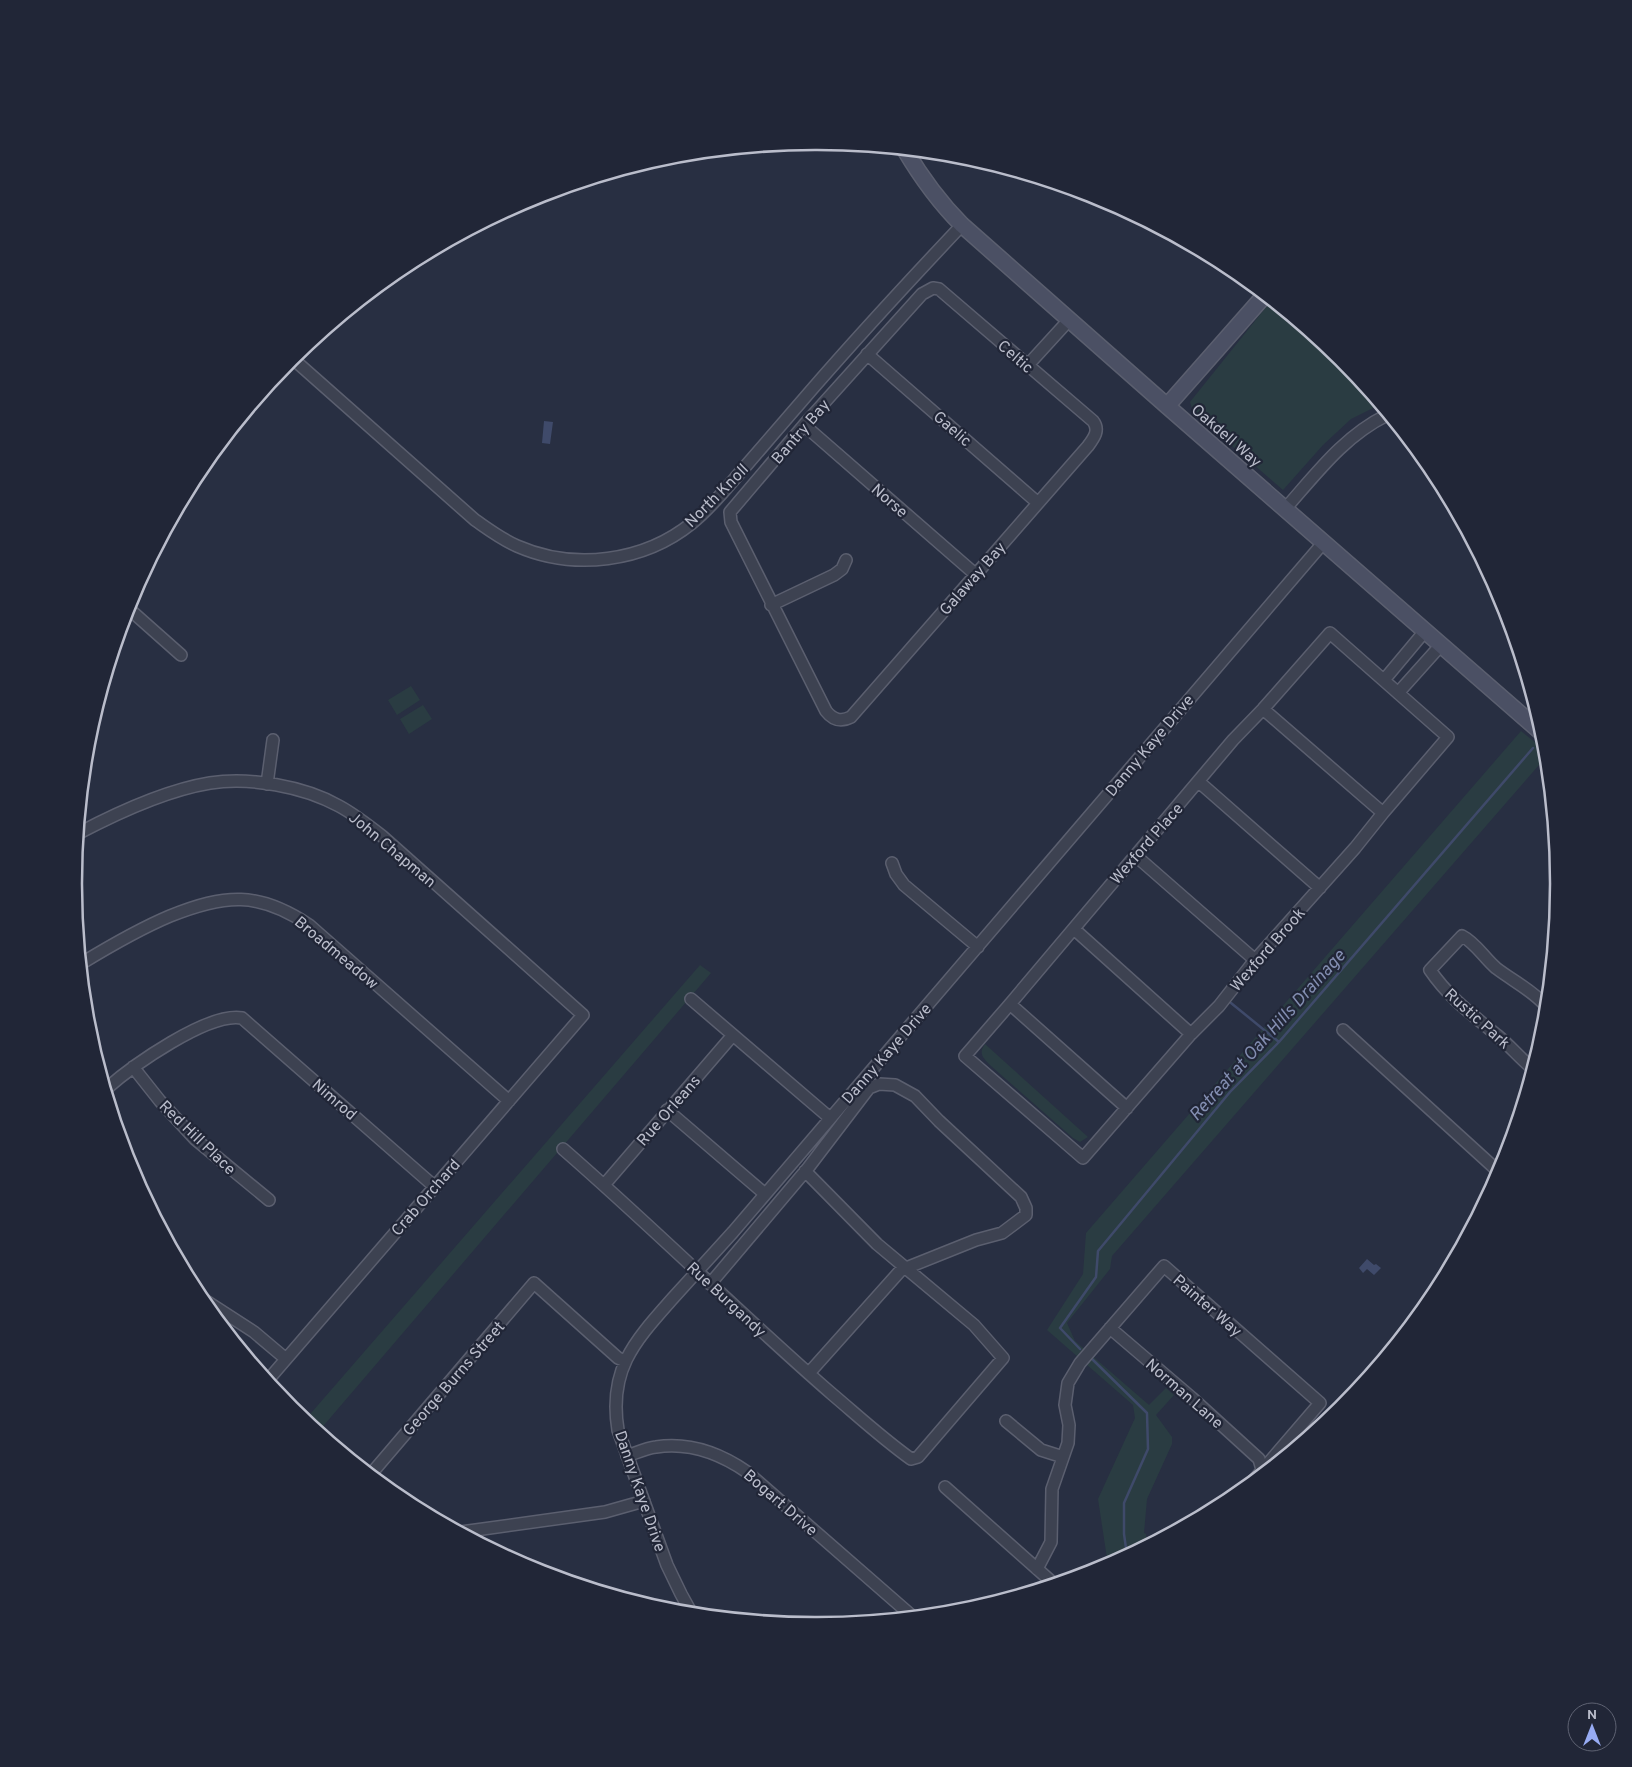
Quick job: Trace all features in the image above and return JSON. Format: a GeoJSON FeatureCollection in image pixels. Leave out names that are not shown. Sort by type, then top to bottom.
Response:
{"type":"FeatureCollection","features":[{"type":"Feature","properties":{"kind":"street","name":"Oakdell Way"},"geometry":{"type":"LineString","coordinates":[[909,156],[929,187],[962,225],[1531,724]]}},
{"type":"Feature","properties":{"kind":"street","name":"North Knoll"},"geometry":{"type":"LineString","coordinates":[[298,364],[491,532],[517,546],[547,556],[587,560],[625,556],[656,545],[674,536],[705,511],[850,346],[962,225]]}},
{"type":"Feature","properties":{"kind":"street","name":"Bantry Bay"},"geometry":{"type":"LineString","coordinates":[[840,720],[834,719],[826,711],[771,605],[731,522],[730,512],[804,425],[922,294],[933,288]]}},
{"type":"Feature","properties":{"kind":"street","name":"Celtic"},"geometry":{"type":"LineString","coordinates":[[933,288],[939,290],[1093,421],[1096,428]]}},
{"type":"Feature","properties":{"kind":"street"},"geometry":{"type":"LineString","coordinates":[[1167,406],[1260,300]]}},
{"type":"Feature","properties":{"kind":"street"},"geometry":{"type":"LineString","coordinates":[[1027,366],[1069,320]]}},
{"type":"Feature","properties":{"kind":"street","name":"Gaelic"},"geometry":{"type":"LineString","coordinates":[[868,354],[1038,503]]}},
{"type":"Feature","properties":{"kind":"street"},"geometry":{"type":"LineString","coordinates":[[1285,508],[1341,445],[1382,417]]}},
{"type":"Feature","properties":{"kind":"street","name":"Norse"},"geometry":{"type":"LineString","coordinates":[[804,425],[975,574]]}},
{"type":"Feature","properties":{"kind":"street","name":"Galaway Bay"},"geometry":{"type":"LineString","coordinates":[[840,720],[851,717],[1088,446],[1096,432],[1096,428]]}},
{"type":"Feature","properties":{"kind":"street","name":"Danny Kaye Drive"},"geometry":{"type":"LineString","coordinates":[[687,1605],[667,1564],[618,1430],[616,1407],[618,1384],[631,1349],[647,1328],[766,1194],[1324,542]]}},
{"type":"Feature","properties":{"kind":"street"},"geometry":{"type":"LineString","coordinates":[[771,605],[834,575],[842,569],[846,560]]}},
{"type":"Feature","properties":{"kind":"street"},"geometry":{"type":"LineString","coordinates":[[134,613],[181,655]]}},
{"type":"Feature","properties":{"kind":"street"},"geometry":{"type":"LineString","coordinates":[[1425,631],[1384,680],[1398,693],[1441,645]]}},
{"type":"Feature","properties":{"kind":"street","name":"Wexford Place"},"geometry":{"type":"LineString","coordinates":[[1083,1158],[965,1056],[1233,740],[1330,633],[1384,680]]}},
{"type":"Feature","properties":{"kind":"street"},"geometry":{"type":"LineString","coordinates":[[1400,660],[1416,674]]}},
{"type":"Feature","properties":{"kind":"street","name":"Wexford Brook"},"geometry":{"type":"LineString","coordinates":[[1083,1158],[1191,1034],[1219,1006],[1255,960],[1355,848],[1448,737],[1398,693]]}},
{"type":"Feature","properties":{"kind":"street"},"geometry":{"type":"LineString","coordinates":[[1263,709],[1383,813]]}},
{"type":"Feature","properties":{"kind":"street"},"geometry":{"type":"LineString","coordinates":[[267,784],[273,740]]}},
{"type":"Feature","properties":{"kind":"street","name":"John Chapman"},"geometry":{"type":"LineString","coordinates":[[85,830],[164,796],[210,783],[231,781],[278,785],[324,798],[363,821],[583,1015]]}},
{"type":"Feature","properties":{"kind":"street"},"geometry":{"type":"LineString","coordinates":[[1199,782],[1320,888]]}},
{"type":"Feature","properties":{"kind":"street"},"geometry":{"type":"LineString","coordinates":[[1136,856],[1255,960]]}},
{"type":"Feature","properties":{"kind":"street"},"geometry":{"type":"LineString","coordinates":[[892,863],[896,874],[904,885],[978,947]]}},
{"type":"Feature","properties":{"kind":"street","name":"Broadmeadow"},"geometry":{"type":"LineString","coordinates":[[87,960],[120,940],[161,920],[201,904],[225,899],[238,899],[262,902],[274,906],[309,924],[509,1101]]}},
{"type":"Feature","properties":{"kind":"street"},"geometry":{"type":"LineString","coordinates":[[1074,929],[1191,1034]]}},
{"type":"Feature","properties":{"kind":"street","name":"Rustic Park"},"geometry":{"type":"LineString","coordinates":[[1527,1063],[1500,1037],[1461,1006],[1430,970],[1462,936],[1470,940],[1498,970],[1528,989],[1540,1000]]}},
{"type":"Feature","properties":{"kind":"street"},"geometry":{"type":"LineString","coordinates":[[691,999],[830,1118]]}},
{"type":"Feature","properties":{"kind":"street"},"geometry":{"type":"LineString","coordinates":[[1010,1004],[1127,1108]]}},
{"type":"Feature","properties":{"kind":"street","name":"Crab Orchard"},"geometry":{"type":"LineString","coordinates":[[272,1375],[583,1015]]}},
{"type":"Feature","properties":{"kind":"street","name":"Nimrod"},"geometry":{"type":"LineString","coordinates":[[133,1067],[192,1031],[233,1016],[242,1018],[434,1187]]}},
{"type":"Feature","properties":{"kind":"street"},"geometry":{"type":"LineString","coordinates":[[1343,1030],[1493,1166]]}},
{"type":"Feature","properties":{"kind":"street","name":"Rue Orleans"},"geometry":{"type":"LineString","coordinates":[[604,1185],[733,1035]]}},
{"type":"Feature","properties":{"kind":"street"},"geometry":{"type":"LineString","coordinates":[[111,1085],[133,1067]]}},
{"type":"Feature","properties":{"kind":"street","name":"Red Hill Place"},"geometry":{"type":"LineString","coordinates":[[133,1067],[160,1101],[195,1139],[269,1200]]}},
{"type":"Feature","properties":{"kind":"street"},"geometry":{"type":"LineString","coordinates":[[710,1284],[805,1171],[869,1088],[879,1084],[895,1085],[915,1096],[1021,1197],[1026,1208],[1026,1215],[1002,1233],[976,1240],[901,1270],[809,1373]]}},
{"type":"Feature","properties":{"kind":"street"},"geometry":{"type":"LineString","coordinates":[[667,1110],[766,1194]]}},
{"type":"Feature","properties":{"kind":"street","name":"Rue Burgandy"},"geometry":{"type":"LineString","coordinates":[[563,1149],[809,1373],[894,1447],[911,1459],[918,1457],[1003,1358],[974,1325],[907,1268]]}},
{"type":"Feature","properties":{"kind":"street"},"geometry":{"type":"LineString","coordinates":[[797,1157],[805,1171],[877,1244],[907,1268]]}},
{"type":"Feature","properties":{"kind":"street"},"geometry":{"type":"LineString","coordinates":[[789,1167],[805,1171]]}},
{"type":"Feature","properties":{"kind":"street","name":"Painter Way"},"geometry":{"type":"LineString","coordinates":[[1037,1569],[1050,1542],[1052,1489],[1074,1425],[1065,1405],[1068,1383],[1080,1363],[1164,1266],[1320,1403],[1285,1447]]}},
{"type":"Feature","properties":{"kind":"street","name":"George Burns Street"},"geometry":{"type":"LineString","coordinates":[[375,1469],[534,1283],[618,1358],[625,1361]]}},
{"type":"Feature","properties":{"kind":"street"},"geometry":{"type":"LineString","coordinates":[[219,1309],[254,1332],[286,1359]]}},
{"type":"Feature","properties":{"kind":"street","name":"Norman Lane"},"geometry":{"type":"LineString","coordinates":[[1110,1328],[1192,1398],[1259,1459]]}},
{"type":"Feature","properties":{"kind":"street"},"geometry":{"type":"LineString","coordinates":[[1006,1421],[1041,1450],[1063,1457]]}},
{"type":"Feature","properties":{"kind":"street","name":"Bogart Drive"},"geometry":{"type":"LineString","coordinates":[[627,1456],[656,1447],[671,1446],[703,1450],[736,1464],[748,1472],[907,1611]]}},
{"type":"Feature","properties":{"kind":"street"},"geometry":{"type":"LineString","coordinates":[[1261,1467],[1259,1459],[1270,1460]]}},
{"type":"Feature","properties":{"kind":"street"},"geometry":{"type":"LineString","coordinates":[[945,1487],[1049,1579]]}},
{"type":"Feature","properties":{"kind":"street"},"geometry":{"type":"LineString","coordinates":[[472,1531],[605,1512],[644,1501]]}},
{"type":"Feature","properties":{"kind":"shaded area"},"geometry":{"type":"Polygon","coordinates":[[[1267,306],[1300,332],[1335,365],[1373,408],[1351,419],[1323,445],[1283,490],[1193,412],[1190,402],[1267,306]]]}},
{"type":"Feature","properties":{"kind":"shaded area"},"geometry":{"type":"Polygon","coordinates":[[[411,686],[420,700],[397,715],[388,700],[411,686]]]}},
{"type":"Feature","properties":{"kind":"shaded area"},"geometry":{"type":"Polygon","coordinates":[[[423,705],[432,719],[409,734],[400,719],[423,705]]]}},
{"type":"Feature","properties":{"kind":"shaded area"},"geometry":{"type":"Polygon","coordinates":[[[1521,731],[1535,742],[1539,765],[1112,1256],[1110,1269],[1067,1323],[1075,1341],[1149,1405],[1166,1388],[1174,1395],[1156,1415],[1172,1437],[1172,1444],[1147,1499],[1144,1533],[1146,1538],[1107,1556],[1098,1499],[1135,1418],[1133,1405],[1047,1330],[1083,1274],[1086,1233],[1521,731]]]}},
{"type":"Feature","properties":{"kind":"shaded area"},"geometry":{"type":"Polygon","coordinates":[[[700,965],[711,973],[323,1426],[310,1414],[700,965]]]}},
{"type":"Feature","properties":{"kind":"shaded area"},"geometry":{"type":"Polygon","coordinates":[[[985,1044],[1088,1137],[1080,1142],[1073,1138],[991,1066],[982,1056],[985,1044]]]}},
{"type":"Feature","properties":{"kind":"water"},"geometry":{"type":"Polygon","coordinates":[[[544,421],[553,422],[550,444],[542,443],[544,421]]]}},
{"type":"Feature","properties":{"kind":"water"},"geometry":{"type":"Polygon","coordinates":[[[1367,1259],[1381,1268],[1374,1275],[1367,1269],[1363,1273],[1359,1268],[1367,1259]]]}},
{"type":"Feature","properties":{"kind":"waterway","name":"Retreat at Oak Hills Drainage"},"geometry":{"type":"LineString","coordinates":[[1080,1349],[1060,1328],[1096,1277],[1098,1251],[1230,1092],[1279,1042],[1533,748]]}},
{"type":"Feature","properties":{"kind":"waterway"},"geometry":{"type":"LineString","coordinates":[[1231,1003],[1279,1042]]}},
{"type":"Feature","properties":{"kind":"waterway"},"geometry":{"type":"LineString","coordinates":[[1092,1359],[1147,1413],[1148,1449],[1124,1503],[1126,1548]]}}]}
